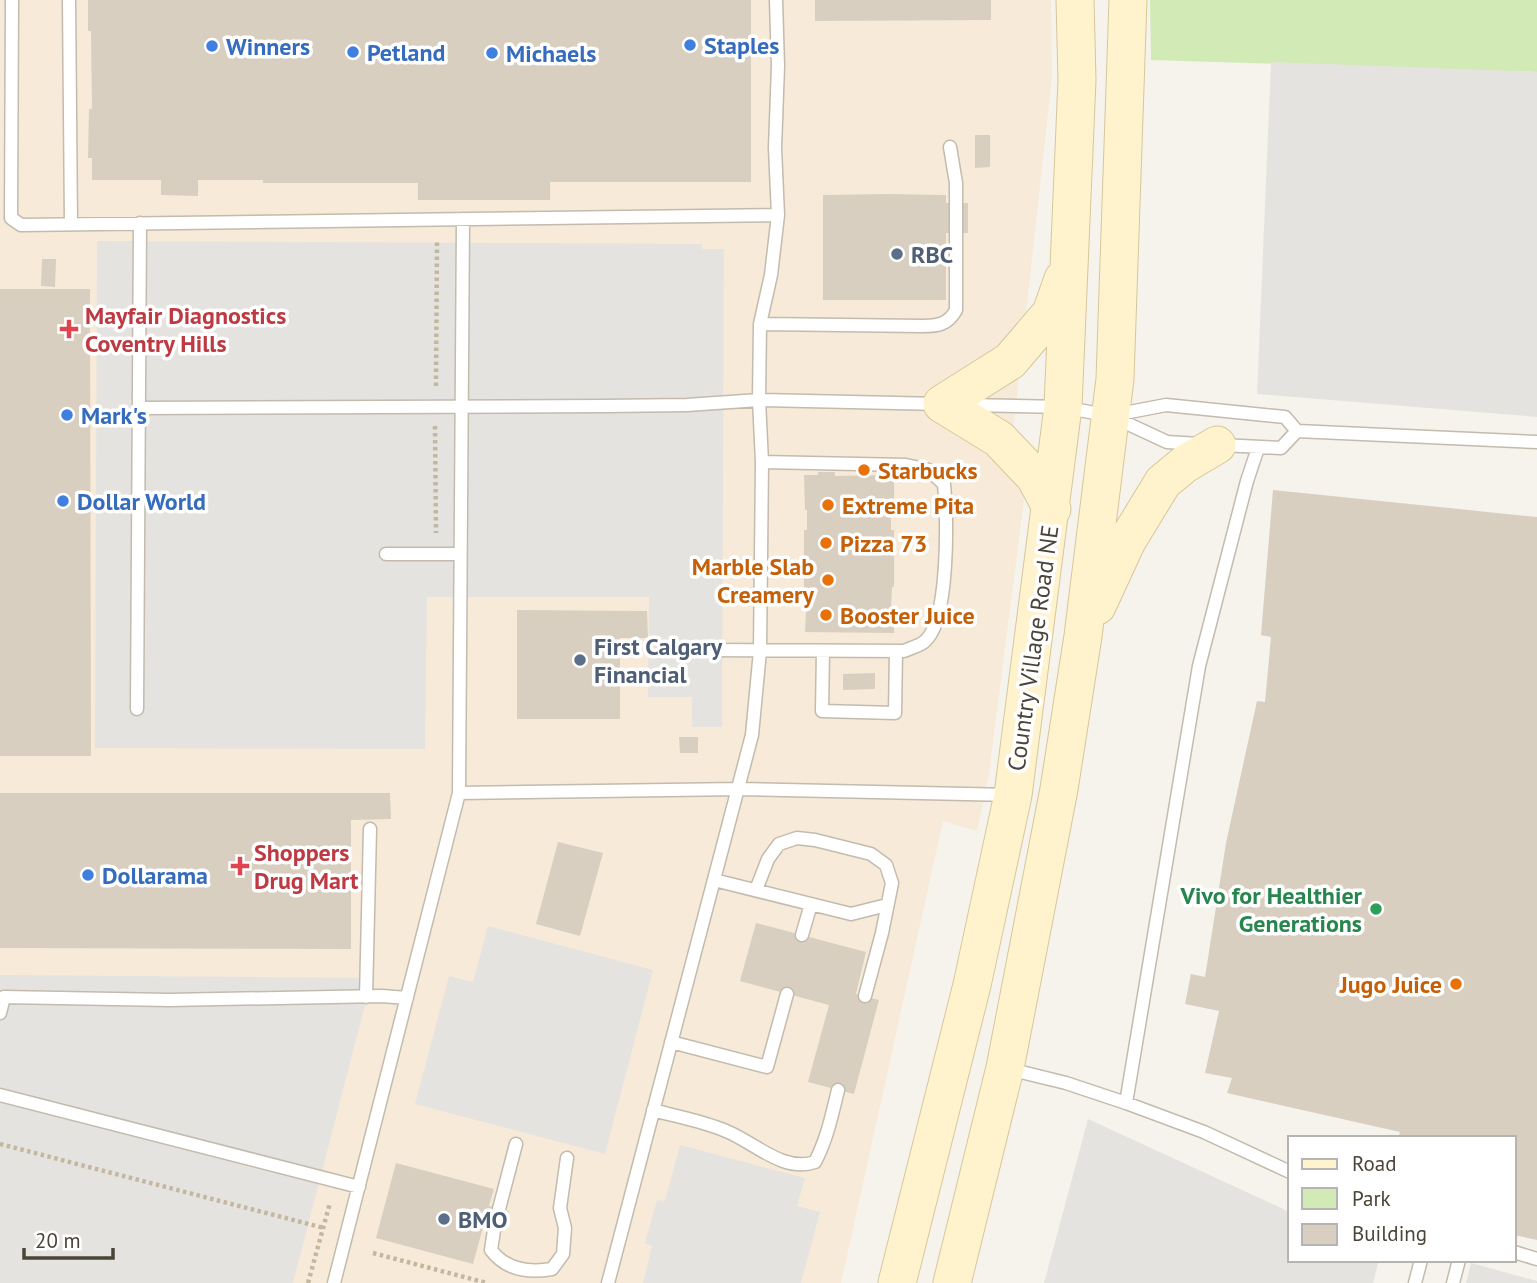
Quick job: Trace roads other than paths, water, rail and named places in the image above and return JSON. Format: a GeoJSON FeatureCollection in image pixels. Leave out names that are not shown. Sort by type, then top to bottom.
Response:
{"type":"FeatureCollection","features":[{"type":"Feature","properties":{"kind":"street","name":"Country Village Road NE"},"geometry":{"type":"LineString","coordinates":[[894,1274],[972,985],[1013,795],[1052,509],[1063,407],[1077,80],[1075,0]]}},
{"type":"Feature","properties":{"kind":"street","name":"Country Village Road NE"},"geometry":{"type":"LineString","coordinates":[[952,1283],[1005,1068],[1059,789],[1083,636],[1115,379],[1128,0]]}},
{"type":"Feature","properties":{"kind":"street"},"geometry":{"type":"LineString","coordinates":[[1052,509],[1035,477],[999,439],[942,404],[1010,361],[1051,313],[1069,261]]}},
{"type":"Feature","properties":{"kind":"street"},"geometry":{"type":"LineString","coordinates":[[1083,636],[1127,541],[1164,482],[1185,464],[1217,445]]}},
{"type":"Feature","properties":{"kind":"lane"},"geometry":{"type":"LineString","coordinates":[[12,0],[11,218],[21,225],[778,215]]}},
{"type":"Feature","properties":{"kind":"lane"},"geometry":{"type":"LineString","coordinates":[[69,0],[71,224]]}},
{"type":"Feature","properties":{"kind":"lane"},"geometry":{"type":"LineString","coordinates":[[608,1283],[751,735],[760,651],[760,324],[771,275],[778,215],[775,148],[778,66],[776,0]]}},
{"type":"Feature","properties":{"kind":"lane"},"geometry":{"type":"LineString","coordinates":[[760,324],[940,326],[951,318],[956,310],[956,183],[950,147]]}},
{"type":"Feature","properties":{"kind":"lane"},"geometry":{"type":"LineString","coordinates":[[334,1283],[459,793],[463,219]]}},
{"type":"Feature","properties":{"kind":"lane"},"geometry":{"type":"LineString","coordinates":[[136,709],[140,223]]}},
{"type":"Feature","properties":{"kind":"lane"},"geometry":{"type":"LineString","coordinates":[[139,408],[687,405],[759,400],[1063,407],[1111,416],[1167,442],[1217,445],[1281,448],[1297,431]]}},
{"type":"Feature","properties":{"kind":"lane"},"geometry":{"type":"LineString","coordinates":[[1111,416],[1166,405],[1285,417],[1297,431],[1537,442]]}},
{"type":"Feature","properties":{"kind":"lane"},"geometry":{"type":"LineString","coordinates":[[1126,1103],[1199,666],[1258,447]]}},
{"type":"Feature","properties":{"kind":"lane"},"geometry":{"type":"LineString","coordinates":[[686,650],[897,651],[924,642],[937,623],[942,602],[947,508],[944,484],[929,470],[906,465],[762,463]]}},
{"type":"Feature","properties":{"kind":"lane"},"geometry":{"type":"LineString","coordinates":[[386,554],[460,554]]}},
{"type":"Feature","properties":{"kind":"lane"},"geometry":{"type":"LineString","coordinates":[[823,651],[822,711],[895,713],[897,651]]}},
{"type":"Feature","properties":{"kind":"lane"},"geometry":{"type":"LineString","coordinates":[[459,793],[738,789],[1013,795]]}},
{"type":"Feature","properties":{"kind":"lane"},"geometry":{"type":"LineString","coordinates":[[366,997],[370,829]]}},
{"type":"Feature","properties":{"kind":"lane"},"geometry":{"type":"LineString","coordinates":[[756,890],[768,859],[779,844],[797,838],[815,839],[871,854],[886,865],[892,883],[865,996]]}},
{"type":"Feature","properties":{"kind":"lane"},"geometry":{"type":"LineString","coordinates":[[714,880],[851,914],[887,905]]}},
{"type":"Feature","properties":{"kind":"lane"},"geometry":{"type":"LineString","coordinates":[[802,935],[811,904]]}},
{"type":"Feature","properties":{"kind":"lane"},"geometry":{"type":"LineString","coordinates":[[671,1042],[767,1067],[787,994]]}},
{"type":"Feature","properties":{"kind":"lane"},"geometry":{"type":"LineString","coordinates":[[0,1013],[2,996],[169,1000],[407,998]]}},
{"type":"Feature","properties":{"kind":"lane"},"geometry":{"type":"LineString","coordinates":[[1005,1068],[1066,1083],[1126,1103],[1205,1132],[1288,1171]]}},
{"type":"Feature","properties":{"kind":"lane"},"geometry":{"type":"LineString","coordinates":[[653,1110],[730,1132],[774,1157],[805,1165],[815,1161],[819,1153],[828,1132],[838,1090]]}},
{"type":"Feature","properties":{"kind":"lane"},"geometry":{"type":"LineString","coordinates":[[0,1095],[359,1187]]}},
{"type":"Feature","properties":{"kind":"lane"},"geometry":{"type":"LineString","coordinates":[[499,1209],[516,1144]]}},
{"type":"Feature","properties":{"kind":"lane"},"geometry":{"type":"LineString","coordinates":[[494,1230],[491,1250],[499,1261],[532,1272],[552,1269],[563,1254],[565,1228],[560,1208],[567,1158]]}},
{"type":"Feature","properties":{"kind":"lane"},"geometry":{"type":"LineString","coordinates":[[1516,1253],[1537,1259]]}},
{"type":"Feature","properties":{"kind":"lane"},"geometry":{"type":"LineString","coordinates":[[1415,1283],[1420,1262]]}},
{"type":"Feature","properties":{"kind":"lane"},"geometry":{"type":"LineString","coordinates":[[1453,1283],[1458,1262]]}},
{"type":"Feature","properties":{"kind":"place","name":"Staples"},"geometry":{"type":"Point","coordinates":[690,45]}},
{"type":"Feature","properties":{"kind":"place","name":"Winners"},"geometry":{"type":"Point","coordinates":[212,46]}},
{"type":"Feature","properties":{"kind":"place","name":"Petland"},"geometry":{"type":"Point","coordinates":[353,52]}},
{"type":"Feature","properties":{"kind":"place","name":"Michaels"},"geometry":{"type":"Point","coordinates":[492,53]}},
{"type":"Feature","properties":{"kind":"place","name":"RBC"},"geometry":{"type":"Point","coordinates":[897,254]}},
{"type":"Feature","properties":{"kind":"place","name":"Mayfair Diagnostics Coventry Hills"},"geometry":{"type":"Point","coordinates":[69,329]}},
{"type":"Feature","properties":{"kind":"place","name":"Mark's"},"geometry":{"type":"Point","coordinates":[67,415]}},
{"type":"Feature","properties":{"kind":"place","name":"Starbucks"},"geometry":{"type":"Point","coordinates":[864,470]}},
{"type":"Feature","properties":{"kind":"place","name":"Dollar World"},"geometry":{"type":"Point","coordinates":[63,501]}},
{"type":"Feature","properties":{"kind":"place","name":"Extreme Pita"},"geometry":{"type":"Point","coordinates":[828,505]}},
{"type":"Feature","properties":{"kind":"place","name":"Pizza 73"},"geometry":{"type":"Point","coordinates":[826,543]}},
{"type":"Feature","properties":{"kind":"place","name":"Marble Slab Creamery"},"geometry":{"type":"Point","coordinates":[828,580]}},
{"type":"Feature","properties":{"kind":"place","name":"Booster Juice"},"geometry":{"type":"Point","coordinates":[826,615]}},
{"type":"Feature","properties":{"kind":"place","name":"First Calgary Financial"},"geometry":{"type":"Point","coordinates":[580,660]}},
{"type":"Feature","properties":{"kind":"place","name":"Shoppers Drug Mart"},"geometry":{"type":"Point","coordinates":[240,866]}},
{"type":"Feature","properties":{"kind":"place","name":"Dollarama"},"geometry":{"type":"Point","coordinates":[88,875]}},
{"type":"Feature","properties":{"kind":"place","name":"Vivo for Healthier Generations"},"geometry":{"type":"Point","coordinates":[1376,909]}},
{"type":"Feature","properties":{"kind":"place","name":"Jugo Juice"},"geometry":{"type":"Point","coordinates":[1456,984]}},
{"type":"Feature","properties":{"kind":"place","name":"BMO"},"geometry":{"type":"Point","coordinates":[444,1219]}}]}
